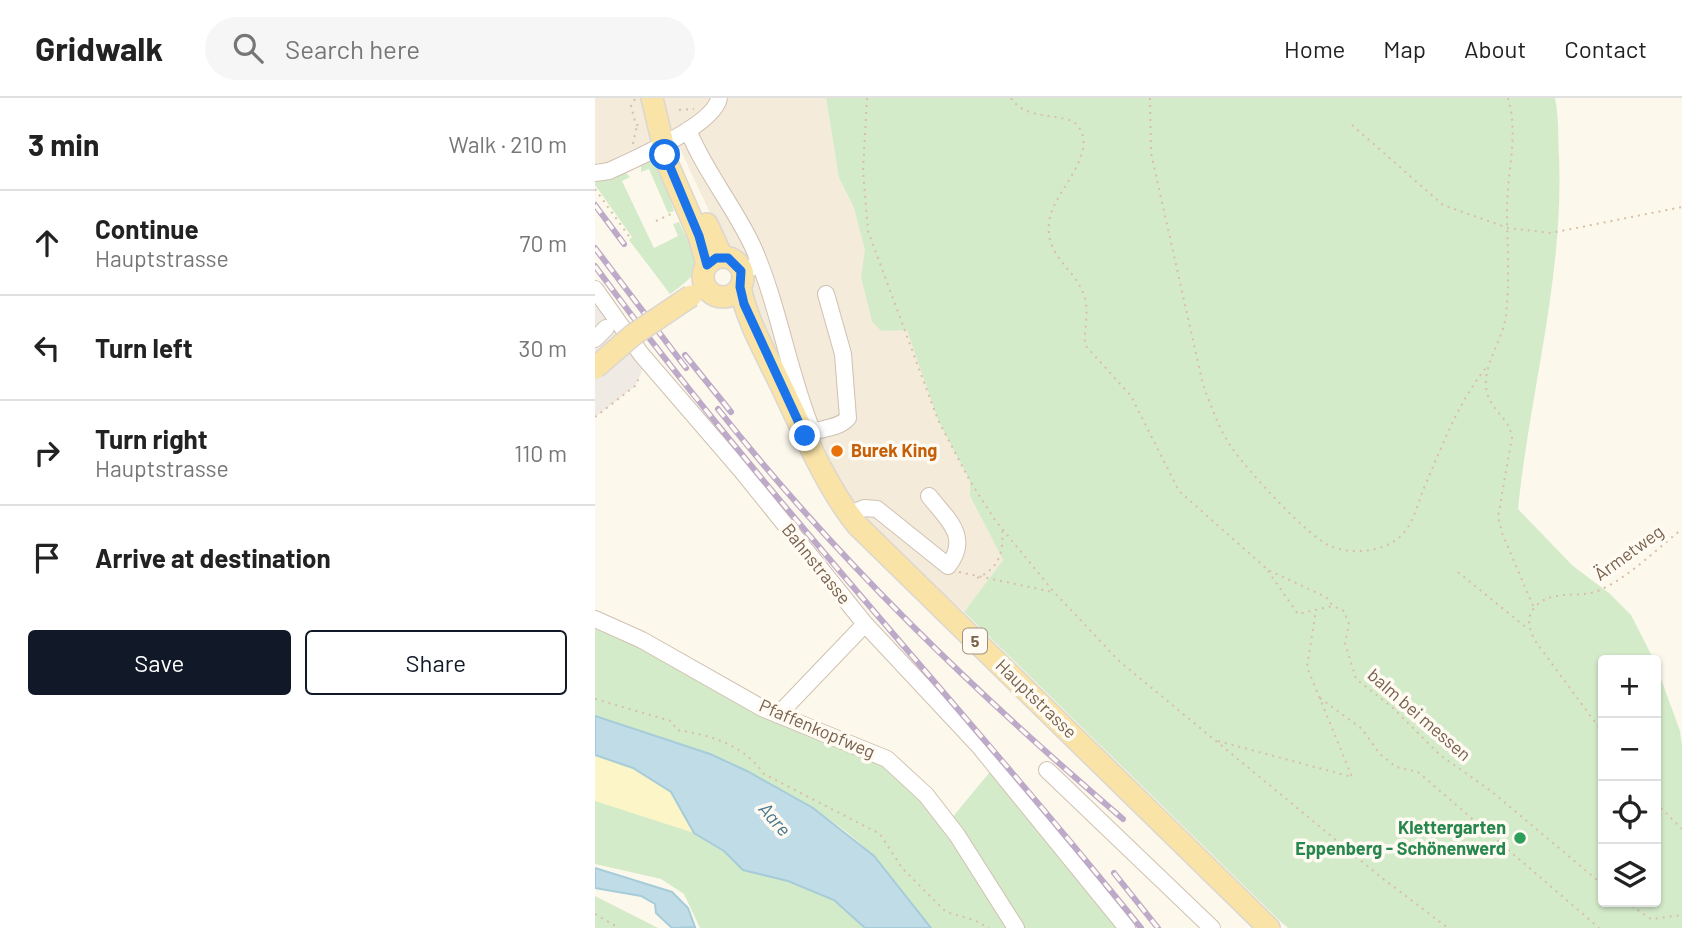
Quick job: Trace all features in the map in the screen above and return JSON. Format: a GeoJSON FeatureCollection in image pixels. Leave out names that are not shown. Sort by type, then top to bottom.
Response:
{"type":"FeatureCollection","features":[{"type":"Feature","properties":{"kind":"main road"},"geometry":{"type":"LineString","coordinates":[[652,98],[665,142],[679,160],[715,261]]}},
{"type":"Feature","properties":{"kind":"main road"},"geometry":{"type":"LineString","coordinates":[[698,291],[716,296],[741,280],[734,261],[715,261]]}},
{"type":"Feature","properties":{"kind":"main road"},"geometry":{"type":"LineString","coordinates":[[595,368],[633,335],[698,291],[703,276],[715,261]]}},
{"type":"Feature","properties":{"kind":"main road","name":"Hauptstrasse"},"geometry":{"type":"LineString","coordinates":[[741,280],[752,324],[809,433],[844,508]]}},
{"type":"Feature","properties":{"kind":"main road","name":"Hauptstrasse"},"geometry":{"type":"LineString","coordinates":[[741,280],[810,466],[821,484],[886,557],[1269,928]]}},
{"type":"Feature","properties":{"kind":"street"},"geometry":{"type":"LineString","coordinates":[[595,173],[610,171],[688,130],[712,111],[719,98]]}},
{"type":"Feature","properties":{"kind":"street"},"geometry":{"type":"LineString","coordinates":[[688,130],[706,168],[731,203],[741,280],[809,433],[842,424],[848,418],[843,355],[827,294]]}},
{"type":"Feature","properties":{"kind":"street","name":"Bahnstrasse"},"geometry":{"type":"LineString","coordinates":[[595,289],[641,354],[741,470],[865,624],[979,746],[1127,928]]}},
{"type":"Feature","properties":{"kind":"street"},"geometry":{"type":"LineString","coordinates":[[844,508],[877,509],[948,566],[959,550],[957,533],[929,496]]}},
{"type":"Feature","properties":{"kind":"street","name":"Pfaffenkopfweg"},"geometry":{"type":"LineString","coordinates":[[595,619],[642,640],[778,715],[877,754],[894,765],[926,795],[957,835],[1016,928]]}},
{"type":"Feature","properties":{"kind":"street"},"geometry":{"type":"LineString","coordinates":[[778,715],[865,624]]}},
{"type":"Feature","properties":{"kind":"street"},"geometry":{"type":"LineString","coordinates":[[1047,770],[1212,928]]}},
{"type":"Feature","properties":{"kind":"path"},"geometry":{"type":"LineString","coordinates":[[636,98],[631,106],[638,125],[632,142],[643,154]]}},
{"type":"Feature","properties":{"kind":"path"},"geometry":{"type":"LineString","coordinates":[[867,98],[863,170],[868,231],[938,420],[970,481],[1002,528],[1054,592],[1119,661],[1381,878],[1448,928]]}},
{"type":"Feature","properties":{"kind":"path","name":"balm bei messen"},"geometry":{"type":"LineString","coordinates":[[1011,98],[1045,118],[1066,117],[1078,126],[1084,142],[1082,158],[1057,196],[1050,219],[1050,244],[1060,262],[1079,284],[1086,302],[1085,345],[1131,396],[1179,491],[1268,570],[1326,597],[1333,606],[1344,611],[1349,624],[1345,643],[1356,679],[1392,708],[1440,755],[1491,791],[1598,881]]}},
{"type":"Feature","properties":{"kind":"path"},"geometry":{"type":"LineString","coordinates":[[1150,98],[1151,153],[1203,385],[1215,413],[1231,447],[1304,525],[1329,545],[1352,551],[1373,550],[1391,543],[1407,529],[1455,413],[1488,365],[1506,317],[1513,116],[1508,98]]}},
{"type":"Feature","properties":{"kind":"path"},"geometry":{"type":"LineString","coordinates":[[679,110],[692,109]]}},
{"type":"Feature","properties":{"kind":"path"},"geometry":{"type":"LineString","coordinates":[[1352,125],[1443,205],[1508,228],[1551,233],[1682,207]]}},
{"type":"Feature","properties":{"kind":"path"},"geometry":{"type":"LineString","coordinates":[[595,189],[631,239]]}},
{"type":"Feature","properties":{"kind":"path"},"geometry":{"type":"LineString","coordinates":[[656,221],[676,212]]}},
{"type":"Feature","properties":{"kind":"path"},"geometry":{"type":"LineString","coordinates":[[595,417],[635,386],[642,371],[641,354]]}},
{"type":"Feature","properties":{"kind":"path"},"geometry":{"type":"LineString","coordinates":[[1488,365],[1486,385],[1490,406],[1510,426],[1512,437],[1498,517],[1502,533],[1534,608],[1529,629]]}},
{"type":"Feature","properties":{"kind":"path"},"geometry":{"type":"LineString","coordinates":[[977,578],[989,573],[1000,557],[1003,549],[1002,528]]}},
{"type":"Feature","properties":{"kind":"path","name":"Ärmetweg"},"geometry":{"type":"LineString","coordinates":[[1534,608],[1555,596],[1587,595],[1607,587],[1682,529]]}},
{"type":"Feature","properties":{"kind":"path"},"geometry":{"type":"LineString","coordinates":[[948,566],[977,578],[1054,592]]}},
{"type":"Feature","properties":{"kind":"path"},"geometry":{"type":"LineString","coordinates":[[1268,570],[1298,614],[1333,606]]}},
{"type":"Feature","properties":{"kind":"path"},"geometry":{"type":"LineString","coordinates":[[1458,572],[1529,629],[1598,726]]}},
{"type":"Feature","properties":{"kind":"path"},"geometry":{"type":"LineString","coordinates":[[1217,741],[1352,777],[1307,667],[1316,610]]}},
{"type":"Feature","properties":{"kind":"path"},"geometry":{"type":"LineString","coordinates":[[1320,698],[1362,729],[1380,754],[1396,767],[1418,772],[1599,928]]}},
{"type":"Feature","properties":{"kind":"path"},"geometry":{"type":"LineString","coordinates":[[595,699],[671,721],[677,730],[704,734],[752,757],[764,774],[880,835],[902,868],[946,912],[974,920],[989,928]]}},
{"type":"Feature","properties":{"kind":"path"},"geometry":{"type":"LineString","coordinates":[[1661,808],[1682,829]]}},
{"type":"Feature","properties":{"kind":"path"},"geometry":{"type":"LineString","coordinates":[[1633,907],[1651,919],[1682,915]]}},
{"type":"Feature","properties":{"kind":"path"},"geometry":{"type":"LineString","coordinates":[[595,914],[619,928]]}},
{"type":"Feature","properties":{"kind":"shaded area"},"geometry":{"type":"Polygon","coordinates":[[[595,98],[826,98],[839,178],[854,208],[866,250],[861,277],[881,331],[907,329],[938,420],[970,481],[970,496],[1003,560],[964,612],[881,536],[836,481],[673,134],[595,169],[595,98]]]}},
{"type":"Feature","properties":{"kind":"shaded area"},"geometry":{"type":"Polygon","coordinates":[[[595,289],[641,354],[642,371],[635,386],[595,417],[595,289]]]}},
{"type":"Feature","properties":{"kind":"green space"},"geometry":{"type":"Polygon","coordinates":[[[826,98],[1555,98],[1559,157],[1556,246],[1518,509],[1573,566],[1609,593],[1631,615],[1651,655],[1598,655],[1598,907],[1661,907],[1661,679],[1680,731],[1682,745],[1682,928],[1288,928],[1281,922],[964,612],[1003,560],[970,496],[970,481],[938,420],[907,330],[881,331],[872,321],[861,277],[865,250],[854,208],[839,178],[826,98]]]}},
{"type":"Feature","properties":{"kind":"green space"},"geometry":{"type":"Polygon","coordinates":[[[649,160],[659,164],[674,211],[668,213],[649,169],[641,172],[641,164],[649,160]]]}},
{"type":"Feature","properties":{"kind":"green space"},"geometry":{"type":"Polygon","coordinates":[[[623,170],[630,177],[622,181],[654,248],[678,236],[673,224],[679,222],[695,253],[697,268],[693,275],[670,294],[629,240],[632,237],[595,185],[595,179],[623,170]]]}},
{"type":"Feature","properties":{"kind":"green space"},"geometry":{"type":"Polygon","coordinates":[[[595,619],[872,755],[921,795],[1012,928],[931,928],[874,857],[816,811],[743,773],[595,716],[595,619]]]}},
{"type":"Feature","properties":{"kind":"green space"},"geometry":{"type":"Polygon","coordinates":[[[595,762],[724,851],[743,870],[788,881],[834,900],[865,928],[700,928],[684,894],[661,879],[595,864],[595,762]]]}},
{"type":"Feature","properties":{"kind":"green space"},"geometry":{"type":"Polygon","coordinates":[[[993,768],[1122,928],[1019,928],[951,819],[993,768]]]}},
{"type":"Feature","properties":{"kind":"green space"},"geometry":{"type":"Polygon","coordinates":[[[595,896],[658,928],[595,928],[595,896]]]}},
{"type":"Feature","properties":{"kind":"sand"},"geometry":{"type":"Polygon","coordinates":[[[595,755],[633,768],[671,792],[694,833],[595,801],[595,755]]]}},
{"type":"Feature","properties":{"kind":"water","name":"Aare"},"geometry":{"type":"Polygon","coordinates":[[[595,716],[710,754],[747,771],[813,808],[874,856],[931,928],[865,928],[834,900],[788,881],[743,870],[724,851],[694,833],[671,792],[633,768],[595,755],[595,716]]]}},
{"type":"Feature","properties":{"kind":"water"},"geometry":{"type":"Polygon","coordinates":[[[595,868],[672,892],[688,908],[695,927],[672,928],[656,913],[655,904],[641,896],[595,888],[595,868]]]}},
{"type":"Feature","properties":{"kind":"railway"},"geometry":{"type":"LineString","coordinates":[[595,205],[624,244]]}},
{"type":"Feature","properties":{"kind":"railway"},"geometry":{"type":"LineString","coordinates":[[595,248],[686,368]]}},
{"type":"Feature","properties":{"kind":"railway"},"geometry":{"type":"LineString","coordinates":[[595,266],[726,436],[1141,928]]}},
{"type":"Feature","properties":{"kind":"railway"},"geometry":{"type":"LineString","coordinates":[[685,355],[731,412]]}},
{"type":"Feature","properties":{"kind":"railway"},"geometry":{"type":"LineString","coordinates":[[718,409],[811,520],[860,573],[1015,724],[1123,819]]}},
{"type":"Feature","properties":{"kind":"railway"},"geometry":{"type":"LineString","coordinates":[[1114,873],[1158,928]]}},
{"type":"Feature","properties":{"kind":"place","name":"Burek King"},"geometry":{"type":"Point","coordinates":[837,451]}},
{"type":"Feature","properties":{"kind":"place","name":"Klettergarten Eppenberg - Schönenwerd"},"geometry":{"type":"Point","coordinates":[1520,838]}},
{"type":"Feature","properties":{"kind":"route"},"geometry":{"type":"LineString","coordinates":[[665,155],[703,246],[707,265],[722,257],[739,265],[743,276],[740,287],[744,304],[805,436]]}}]}
